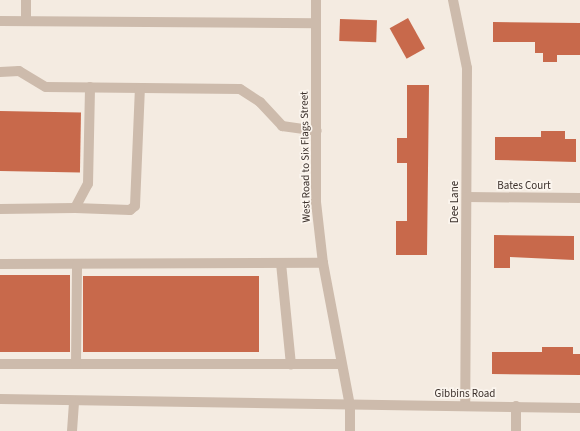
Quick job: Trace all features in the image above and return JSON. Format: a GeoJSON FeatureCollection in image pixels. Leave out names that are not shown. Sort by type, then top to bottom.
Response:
{"type":"FeatureCollection","features":[{"type":"Feature","properties":{"kind":"street"},"geometry":{"type":"LineString","coordinates":[[26,0],[26,21]]}},
{"type":"Feature","properties":{"kind":"street","name":"West Road to Six Flags Street"},"geometry":{"type":"LineString","coordinates":[[316,0],[316,202],[322,263],[350,406],[350,431]]}},
{"type":"Feature","properties":{"kind":"street","name":"Dee Lane"},"geometry":{"type":"LineString","coordinates":[[453,0],[464,39],[467,68],[465,405]]}},
{"type":"Feature","properties":{"kind":"street"},"geometry":{"type":"LineString","coordinates":[[0,21],[316,23]]}},
{"type":"Feature","properties":{"kind":"street"},"geometry":{"type":"LineString","coordinates":[[0,72],[19,72],[46,87],[240,89],[260,102],[282,126],[317,131]]}},
{"type":"Feature","properties":{"kind":"street"},"geometry":{"type":"LineString","coordinates":[[75,208],[88,184],[90,87]]}},
{"type":"Feature","properties":{"kind":"street"},"geometry":{"type":"LineString","coordinates":[[0,209],[75,208],[130,210],[135,206],[140,88]]}},
{"type":"Feature","properties":{"kind":"street","name":"Bates Court"},"geometry":{"type":"LineString","coordinates":[[467,197],[580,198]]}},
{"type":"Feature","properties":{"kind":"street"},"geometry":{"type":"LineString","coordinates":[[281,263],[291,365]]}},
{"type":"Feature","properties":{"kind":"street"},"geometry":{"type":"LineString","coordinates":[[0,264],[322,263]]}},
{"type":"Feature","properties":{"kind":"street"},"geometry":{"type":"LineString","coordinates":[[76,364],[77,264]]}},
{"type":"Feature","properties":{"kind":"street"},"geometry":{"type":"LineString","coordinates":[[0,364],[341,364]]}},
{"type":"Feature","properties":{"kind":"street","name":"Gibbins Road"},"geometry":{"type":"LineString","coordinates":[[0,399],[350,406],[465,405],[580,408]]}},
{"type":"Feature","properties":{"kind":"street"},"geometry":{"type":"LineString","coordinates":[[72,431],[74,401]]}},
{"type":"Feature","properties":{"kind":"street"},"geometry":{"type":"LineString","coordinates":[[516,406],[516,431]]}},
{"type":"Feature","properties":{"kind":"building"},"geometry":{"type":"Polygon","coordinates":[[[408,18],[425,49],[407,59],[390,28],[408,18]]]}},
{"type":"Feature","properties":{"kind":"building"},"geometry":{"type":"Polygon","coordinates":[[[340,19],[377,20],[376,42],[339,41],[340,19]]]}},
{"type":"Feature","properties":{"kind":"building"},"geometry":{"type":"Polygon","coordinates":[[[493,22],[580,23],[580,55],[557,55],[557,62],[543,62],[543,53],[535,53],[535,42],[493,42],[493,22]]]}},
{"type":"Feature","properties":{"kind":"building"},"geometry":{"type":"Polygon","coordinates":[[[407,85],[429,85],[427,255],[396,255],[396,221],[407,221],[407,163],[397,163],[397,138],[407,138],[407,85]]]}},
{"type":"Feature","properties":{"kind":"building"},"geometry":{"type":"Polygon","coordinates":[[[0,111],[81,112],[80,172],[0,171],[0,111]]]}},
{"type":"Feature","properties":{"kind":"building"},"geometry":{"type":"Polygon","coordinates":[[[541,131],[565,131],[565,139],[576,139],[576,162],[495,160],[495,137],[541,137],[541,131]]]}},
{"type":"Feature","properties":{"kind":"building"},"geometry":{"type":"Polygon","coordinates":[[[494,235],[574,236],[574,260],[510,257],[510,268],[494,268],[494,235]]]}},
{"type":"Feature","properties":{"kind":"building"},"geometry":{"type":"Polygon","coordinates":[[[0,275],[70,275],[70,352],[0,352],[0,275]]]}},
{"type":"Feature","properties":{"kind":"building"},"geometry":{"type":"Polygon","coordinates":[[[83,276],[259,276],[259,352],[83,352],[83,276]]]}},
{"type":"Feature","properties":{"kind":"building"},"geometry":{"type":"Polygon","coordinates":[[[542,347],[573,347],[573,354],[580,354],[580,375],[492,374],[492,352],[542,352],[542,347]]]}}]}
